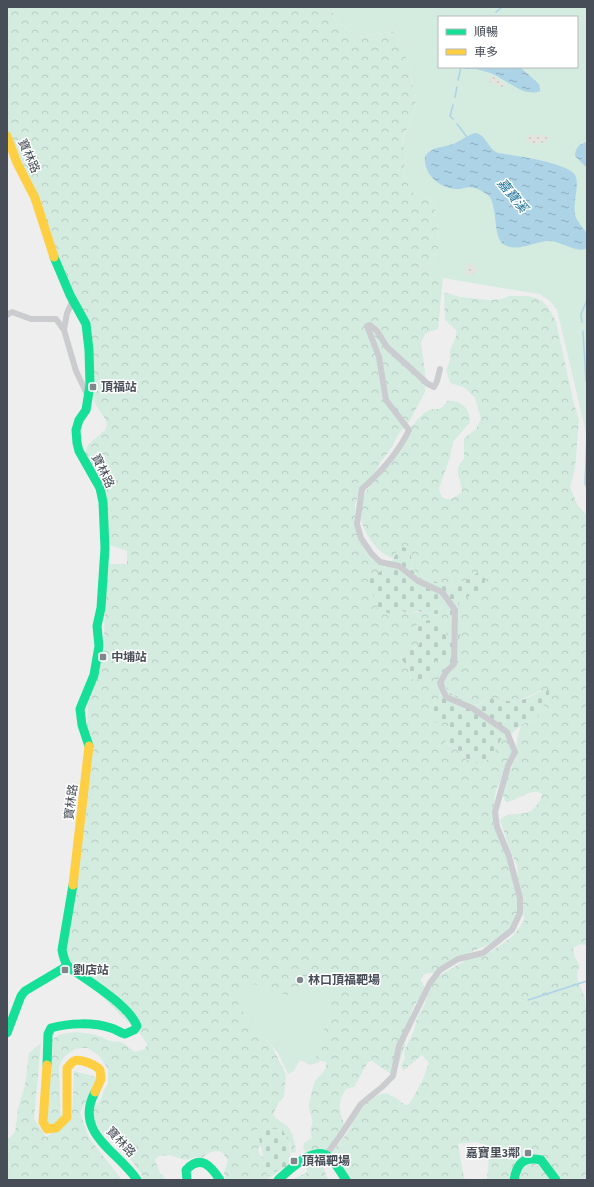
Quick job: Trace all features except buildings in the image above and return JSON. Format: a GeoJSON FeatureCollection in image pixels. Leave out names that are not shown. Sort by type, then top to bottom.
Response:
{"type":"FeatureCollection","features":[{"type":"Feature","properties":{"kind":"main road","name":"寶林路"},"geometry":{"type":"LineString","coordinates":[[7,136],[17,163],[35,198],[56,259],[73,300],[86,324],[90,362],[90,385],[86,410],[79,420],[76,430],[77,443],[79,451],[100,488],[103,502],[105,530],[105,565],[101,608],[97,626],[99,646],[98,654],[94,675],[80,708],[82,725],[90,748],[78,851],[62,950],[63,957],[67,966],[103,991],[121,1006],[135,1021],[137,1027],[131,1032],[125,1034],[108,1027],[99,1026],[65,1024],[51,1028],[48,1034],[43,1125],[49,1130],[55,1129],[67,1117],[67,1068],[71,1063],[75,1060],[79,1060],[98,1066],[102,1076],[89,1105],[90,1123],[100,1141],[132,1171],[137,1180]]}},
{"type":"Feature","properties":{"kind":"main road"},"geometry":{"type":"LineString","coordinates":[[7,1033],[21,996],[25,991],[67,966]]}},
{"type":"Feature","properties":{"kind":"main road"},"geometry":{"type":"LineString","coordinates":[[278,1180],[307,1157],[320,1153],[326,1155],[346,1180]]}},
{"type":"Feature","properties":{"kind":"main road"},"geometry":{"type":"LineString","coordinates":[[514,1180],[514,1174],[524,1159],[532,1158],[540,1160],[556,1180]]}},
{"type":"Feature","properties":{"kind":"main road"},"geometry":{"type":"LineString","coordinates":[[187,1180],[186,1170],[190,1165],[197,1161],[204,1162],[210,1166],[220,1180]]}},
{"type":"Feature","properties":{"kind":"street"},"geometry":{"type":"LineString","coordinates":[[64,330],[67,313],[73,300]]}},
{"type":"Feature","properties":{"kind":"street"},"geometry":{"type":"LineString","coordinates":[[7,315],[12,312],[31,319],[56,319],[64,330],[76,371],[89,397]]}},
{"type":"Feature","properties":{"kind":"street"},"geometry":{"type":"LineString","coordinates":[[326,1155],[361,1104],[393,1076],[398,1046],[430,982],[440,970],[458,959],[483,953],[512,930],[520,913],[520,898],[509,856],[497,827],[495,812],[508,766],[515,752],[507,732],[472,708],[446,697],[440,683],[446,672],[454,664],[455,610],[442,592],[418,581],[399,566],[380,562],[371,553],[361,538],[357,524],[362,489],[378,474],[404,440],[408,430],[386,400],[379,357],[367,326],[370,325],[377,331],[387,347],[428,384],[434,387],[440,370]]}},
{"type":"Feature","properties":{"kind":"green space"},"geometry":{"type":"Polygon","coordinates":[[[7,7],[332,7],[334,19],[358,37],[396,31],[409,64],[416,105],[402,142],[406,155],[403,175],[412,192],[433,202],[437,217],[438,249],[430,265],[443,278],[438,329],[425,334],[421,343],[425,372],[425,392],[409,422],[400,432],[388,453],[360,491],[355,505],[355,523],[358,538],[367,554],[384,564],[385,569],[373,576],[393,614],[403,611],[409,614],[420,612],[441,613],[442,603],[444,601],[449,605],[453,630],[452,636],[449,637],[443,630],[416,625],[420,638],[419,645],[400,657],[410,671],[409,677],[426,678],[431,666],[436,661],[442,662],[447,667],[435,685],[441,696],[433,707],[431,720],[446,721],[449,723],[450,727],[447,745],[457,749],[467,760],[492,756],[503,736],[506,735],[513,755],[496,790],[493,810],[506,850],[518,897],[519,916],[502,938],[469,953],[437,973],[427,973],[423,975],[421,980],[425,988],[424,993],[415,1004],[411,1013],[405,1045],[396,1073],[391,1074],[372,1061],[368,1062],[354,1087],[346,1089],[343,1094],[340,1107],[341,1116],[345,1126],[327,1152],[307,1154],[303,1148],[304,1143],[312,1138],[310,1129],[312,1126],[312,1120],[309,1104],[313,1088],[316,1080],[325,1070],[326,1065],[326,1062],[317,1060],[315,1051],[323,1031],[335,1013],[331,1004],[345,985],[335,972],[329,972],[326,974],[325,979],[321,982],[310,975],[289,995],[284,995],[268,985],[245,984],[237,989],[236,993],[239,1007],[272,1047],[286,1075],[284,1097],[279,1102],[273,1114],[290,1129],[294,1138],[296,1150],[295,1152],[291,1153],[290,1143],[260,1146],[258,1149],[260,1155],[263,1157],[269,1156],[282,1169],[266,1180],[226,1180],[224,1173],[228,1160],[221,1152],[216,1151],[202,1158],[195,1157],[188,1160],[169,1155],[159,1156],[155,1160],[160,1173],[167,1180],[143,1180],[142,1175],[126,1153],[99,1129],[93,1121],[91,1112],[101,1099],[104,1090],[108,1085],[108,1069],[99,1056],[88,1048],[75,1049],[64,1057],[59,1066],[61,1120],[59,1126],[50,1126],[48,1123],[47,1048],[56,1037],[62,1034],[77,1032],[92,1034],[110,1041],[122,1043],[135,1052],[145,1049],[147,1044],[141,1035],[64,959],[93,744],[87,731],[88,701],[93,677],[104,650],[105,564],[127,564],[127,551],[104,543],[98,489],[83,458],[88,445],[106,429],[107,424],[92,399],[85,326],[7,134],[7,7]]]}},
{"type":"Feature","properties":{"kind":"green space"},"geometry":{"type":"Polygon","coordinates":[[[332,7],[587,7],[587,437],[557,310],[549,300],[539,294],[443,278],[430,265],[438,249],[437,217],[433,202],[412,192],[403,175],[406,155],[402,143],[416,105],[409,64],[396,31],[358,37],[334,19],[332,7]]]}},
{"type":"Feature","properties":{"kind":"green space"},"geometry":{"type":"Polygon","coordinates":[[[444,292],[460,297],[490,300],[502,299],[509,296],[528,296],[542,301],[548,307],[556,321],[574,404],[579,420],[575,469],[570,487],[577,504],[587,516],[587,945],[580,944],[573,948],[575,957],[580,966],[577,978],[585,998],[587,1015],[587,1180],[558,1180],[530,1155],[510,1180],[486,1180],[488,1158],[486,1145],[476,1142],[458,1144],[464,1178],[469,1180],[347,1180],[331,1157],[332,1150],[345,1135],[361,1109],[376,1096],[386,1093],[405,1105],[408,1105],[413,1098],[429,1063],[422,1055],[403,1071],[402,1063],[405,1059],[404,1051],[414,1031],[417,1018],[437,977],[468,959],[479,957],[492,951],[513,936],[524,921],[521,892],[518,885],[517,866],[500,820],[509,815],[529,812],[538,803],[542,794],[533,792],[506,802],[502,789],[516,757],[517,739],[521,725],[539,715],[542,690],[518,701],[503,701],[488,698],[475,705],[458,699],[449,692],[444,683],[445,676],[448,675],[459,603],[478,572],[469,579],[447,587],[415,571],[413,568],[411,554],[397,552],[393,558],[382,552],[372,542],[362,523],[361,510],[363,499],[370,486],[386,467],[416,421],[427,411],[440,409],[447,401],[460,403],[464,406],[469,413],[470,422],[453,442],[450,457],[439,489],[442,497],[448,499],[457,496],[462,492],[458,467],[464,459],[464,438],[476,429],[481,419],[475,398],[465,388],[450,383],[446,369],[450,360],[450,351],[456,338],[456,330],[445,320],[444,292]]]}},
{"type":"Feature","properties":{"kind":"green space"},"geometry":{"type":"Polygon","coordinates":[[[587,437],[587,489],[585,489],[587,437]]]}},
{"type":"Feature","properties":{"kind":"green space"},"geometry":{"type":"Polygon","coordinates":[[[403,547],[409,551],[416,572],[447,587],[469,579],[478,572],[485,571],[486,578],[483,586],[459,603],[457,614],[460,633],[457,663],[443,680],[446,688],[452,694],[460,699],[477,705],[488,698],[517,701],[545,690],[549,690],[549,694],[539,715],[521,725],[510,735],[503,736],[492,756],[487,760],[477,763],[467,759],[457,749],[445,743],[450,727],[449,723],[443,721],[437,723],[431,720],[431,709],[441,696],[435,682],[447,667],[442,662],[436,661],[423,680],[412,679],[409,677],[410,671],[399,654],[404,649],[414,649],[419,645],[420,638],[416,625],[421,621],[434,620],[449,637],[452,636],[453,630],[447,603],[444,601],[442,603],[441,613],[438,614],[417,611],[409,614],[403,611],[393,614],[380,611],[378,609],[367,578],[385,568],[403,547]]]}},
{"type":"Feature","properties":{"kind":"green space","name":"林口頂福靶場"},"geometry":{"type":"Polygon","coordinates":[[[379,931],[320,1054],[320,1062],[310,1065],[300,1060],[294,1071],[288,1074],[278,1053],[220,989],[379,931]]]}},
{"type":"Feature","properties":{"kind":"green space"},"geometry":{"type":"Polygon","coordinates":[[[41,1043],[34,1119],[46,1137],[56,1131],[72,1114],[74,1071],[97,1077],[80,1113],[89,1138],[122,1180],[7,1180],[7,1140],[15,1132],[18,1108],[25,1085],[29,1053],[41,1043]]]}},
{"type":"Feature","properties":{"kind":"green space"},"geometry":{"type":"Polygon","coordinates":[[[257,1129],[282,1129],[289,1142],[291,1165],[267,1175],[257,1129]]]}},
{"type":"Feature","properties":{"kind":"green space"},"geometry":{"type":"Polygon","coordinates":[[[315,1155],[324,1169],[328,1180],[291,1180],[306,1173],[307,1170],[304,1163],[315,1155]]]}},
{"type":"Feature","properties":{"kind":"green space"},"geometry":{"type":"Polygon","coordinates":[[[528,1163],[538,1166],[551,1180],[517,1180],[528,1163]]]}},
{"type":"Feature","properties":{"kind":"sand"},"geometry":{"type":"Polygon","coordinates":[[[492,76],[505,84],[502,87],[490,82],[489,78],[492,76]]]}},
{"type":"Feature","properties":{"kind":"sand"},"geometry":{"type":"Polygon","coordinates":[[[537,134],[550,137],[544,143],[539,142],[537,145],[534,145],[532,142],[529,143],[525,139],[529,135],[537,134]]]}},
{"type":"Feature","properties":{"kind":"sand"},"geometry":{"type":"Polygon","coordinates":[[[469,262],[477,270],[476,273],[468,275],[466,273],[469,262]]]}},
{"type":"Feature","properties":{"kind":"water"},"geometry":{"type":"Polygon","coordinates":[[[462,68],[521,68],[539,84],[540,91],[534,93],[528,92],[491,73],[477,69],[462,68]]]}},
{"type":"Feature","properties":{"kind":"water"},"geometry":{"type":"Polygon","coordinates":[[[475,133],[482,136],[491,148],[498,153],[541,160],[565,168],[572,172],[577,181],[575,214],[577,220],[587,235],[587,248],[581,250],[549,241],[518,247],[506,246],[501,242],[497,233],[494,208],[490,197],[480,190],[470,187],[458,189],[451,188],[434,179],[427,169],[425,156],[431,150],[453,144],[475,133]]]}},
{"type":"Feature","properties":{"kind":"water"},"geometry":{"type":"Polygon","coordinates":[[[587,142],[587,168],[575,156],[578,147],[587,142]]]}},
{"type":"Feature","properties":{"kind":"waterway","name":"嘉寶溪"},"geometry":{"type":"LineString","coordinates":[[496,12],[502,7]]}},
{"type":"Feature","properties":{"kind":"waterway","name":"嘉寶溪"},"geometry":{"type":"LineString","coordinates":[[458,80],[461,68]]}},
{"type":"Feature","properties":{"kind":"waterway","name":"嘉寶溪"},"geometry":{"type":"LineString","coordinates":[[455,97],[457,87]]}},
{"type":"Feature","properties":{"kind":"waterway","name":"嘉寶溪"},"geometry":{"type":"LineString","coordinates":[[453,105],[450,116],[453,119]]}},
{"type":"Feature","properties":{"kind":"waterway","name":"嘉寶溪"},"geometry":{"type":"LineString","coordinates":[[457,124],[467,137]]}},
{"type":"Feature","properties":{"kind":"waterway","name":"嘉寶溪"},"geometry":{"type":"LineString","coordinates":[[582,322],[581,314],[587,300]]}},
{"type":"Feature","properties":{"kind":"waterway","name":"嘉寶溪"},"geometry":{"type":"LineString","coordinates":[[583,331],[586,381]]}},
{"type":"Feature","properties":{"kind":"waterway","name":"嘉寶溪"},"geometry":{"type":"LineString","coordinates":[[587,434],[585,484],[587,487]]}},
{"type":"Feature","properties":{"kind":"waterway"},"geometry":{"type":"LineString","coordinates":[[528,1000],[587,981]]}},
{"type":"Feature","properties":{"kind":"traffic: fast"},"geometry":{"type":"LineString","coordinates":[[54,257],[70,295],[86,324],[89,350],[90,385],[86,410],[79,420],[76,430],[77,443],[79,451],[100,488],[103,502],[105,548],[101,608],[97,626],[99,646],[94,675],[80,709],[82,725],[89,746]]}},
{"type":"Feature","properties":{"kind":"traffic: fast"},"geometry":{"type":"LineString","coordinates":[[47,1065],[48,1034],[51,1028],[73,1024],[89,1024],[104,1026],[125,1034],[134,1030],[137,1026],[128,1012],[121,1005],[72,969],[65,961],[62,950],[73,885]]}},
{"type":"Feature","properties":{"kind":"traffic: fast"},"geometry":{"type":"LineString","coordinates":[[7,1033],[21,996],[25,991],[67,966]]}},
{"type":"Feature","properties":{"kind":"traffic: fast"},"geometry":{"type":"LineString","coordinates":[[95,1092],[90,1106],[90,1119],[94,1130],[101,1140],[137,1180]]}},
{"type":"Feature","properties":{"kind":"traffic: fast"},"geometry":{"type":"LineString","coordinates":[[278,1180],[300,1161],[314,1154],[320,1153],[326,1155],[332,1160],[346,1180]]}},
{"type":"Feature","properties":{"kind":"traffic: fast"},"geometry":{"type":"LineString","coordinates":[[514,1180],[519,1165],[530,1159],[541,1160],[556,1180]]}},
{"type":"Feature","properties":{"kind":"traffic: fast"},"geometry":{"type":"LineString","coordinates":[[187,1180],[186,1170],[191,1165],[201,1162],[209,1166],[220,1180]]}},
{"type":"Feature","properties":{"kind":"traffic: slow"},"geometry":{"type":"LineString","coordinates":[[7,136],[17,163],[35,198],[54,257]]}},
{"type":"Feature","properties":{"kind":"traffic: slow"},"geometry":{"type":"LineString","coordinates":[[73,885],[89,746]]}},
{"type":"Feature","properties":{"kind":"traffic: slow"},"geometry":{"type":"LineString","coordinates":[[47,1065],[43,1122],[47,1129],[56,1128],[67,1117],[67,1068],[74,1061],[80,1060],[88,1062],[100,1070],[101,1079],[95,1092]]}},
{"type":"Feature","properties":{"kind":"place","name":"頂福站"},"geometry":{"type":"Point","coordinates":[93,387]}},
{"type":"Feature","properties":{"kind":"place","name":"中埔站"},"geometry":{"type":"Point","coordinates":[103,657]}},
{"type":"Feature","properties":{"kind":"place","name":"劉店站"},"geometry":{"type":"Point","coordinates":[65,970]}},
{"type":"Feature","properties":{"kind":"place","name":"林口頂福靶場"},"geometry":{"type":"Point","coordinates":[300,980]}},
{"type":"Feature","properties":{"kind":"place","name":"嘉寶里3鄰"},"geometry":{"type":"Point","coordinates":[528,1153]}},
{"type":"Feature","properties":{"kind":"place","name":"頂福靶場"},"geometry":{"type":"Point","coordinates":[294,1161]}}]}
